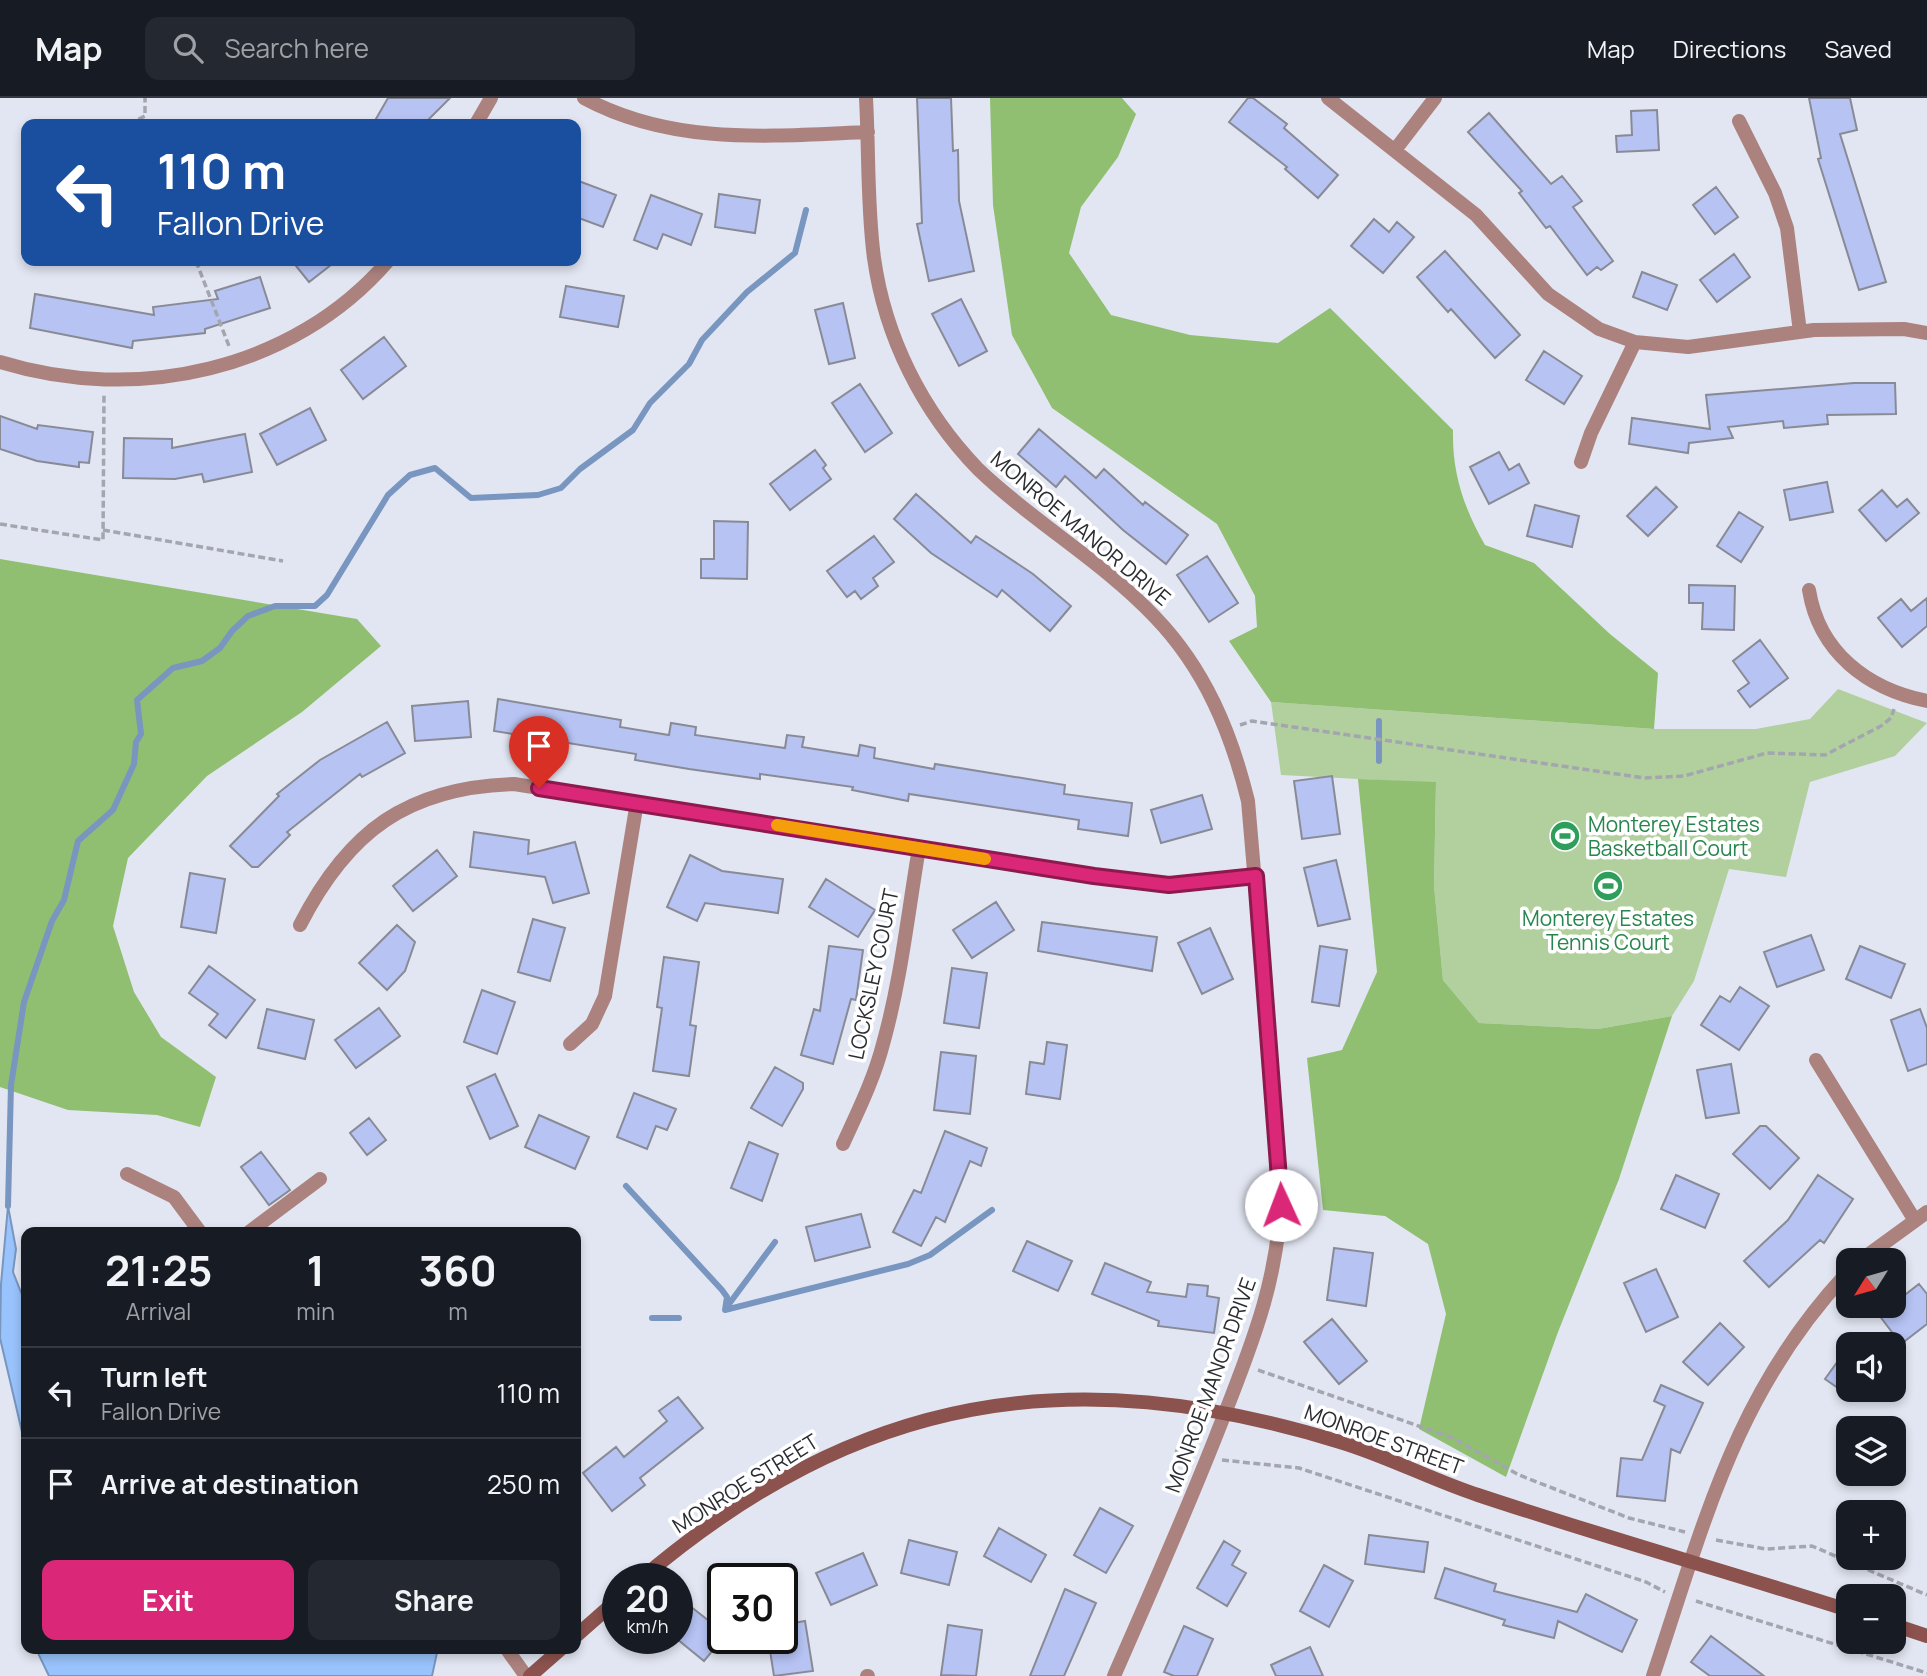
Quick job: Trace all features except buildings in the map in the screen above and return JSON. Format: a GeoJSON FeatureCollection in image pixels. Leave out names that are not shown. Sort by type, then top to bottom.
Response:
{"type":"FeatureCollection","features":[{"type":"Feature","properties":{"kind":"main road","name":"MONROE STREET"},"geometry":{"type":"LineString","coordinates":[[662,1563],[718,1520],[798,1470],[840,1449],[924,1419],[1002,1404],[1116,1400],[1225,1413],[1342,1442],[1469,1492],[1836,1606]]}},
{"type":"Feature","properties":{"kind":"main road"},"geometry":{"type":"LineString","coordinates":[[581,1632],[602,1613]]}},
{"type":"Feature","properties":{"kind":"main road"},"geometry":{"type":"LineString","coordinates":[[1906,1629],[1927,1636]]}},
{"type":"Feature","properties":{"kind":"main road"},"geometry":{"type":"LineString","coordinates":[[528,1676],[555,1654]]}},
{"type":"Feature","properties":{"kind":"street"},"geometry":{"type":"LineString","coordinates":[[479,119],[491,98]]}},
{"type":"Feature","properties":{"kind":"street"},"geometry":{"type":"LineString","coordinates":[[584,98],[646,123],[683,131],[738,137],[868,132]]}},
{"type":"Feature","properties":{"kind":"street","name":"MONROE MANOR DRIVE"},"geometry":{"type":"LineString","coordinates":[[866,98],[877,275],[892,333],[926,404],[961,452],[995,486],[1157,618],[1190,659],[1216,704],[1227,730],[1248,801],[1281,1186],[1281,1224],[1269,1292],[1243,1365],[1208,1457],[1114,1676]]}},
{"type":"Feature","properties":{"kind":"street"},"geometry":{"type":"LineString","coordinates":[[1328,98],[1476,215],[1548,294],[1581,320],[1635,342],[1688,347],[1800,332],[1927,332]]}},
{"type":"Feature","properties":{"kind":"street"},"geometry":{"type":"LineString","coordinates":[[1395,150],[1435,98]]}},
{"type":"Feature","properties":{"kind":"street"},"geometry":{"type":"LineString","coordinates":[[1739,121],[1775,193],[1787,228],[1800,332]]}},
{"type":"Feature","properties":{"kind":"street"},"geometry":{"type":"LineString","coordinates":[[0,362],[62,377],[104,381],[171,378],[236,361],[290,338],[335,309],[382,266]]}},
{"type":"Feature","properties":{"kind":"street"},"geometry":{"type":"LineString","coordinates":[[1581,462],[1591,433],[1635,342]]}},
{"type":"Feature","properties":{"kind":"street"},"geometry":{"type":"LineString","coordinates":[[1809,590],[1813,614],[1823,636],[1837,653],[1859,672],[1901,695],[1927,701]]}},
{"type":"Feature","properties":{"kind":"street"},"geometry":{"type":"LineString","coordinates":[[300,925],[320,886],[347,852],[387,819],[433,796],[460,789],[514,784],[1169,885],[1256,876]]}},
{"type":"Feature","properties":{"kind":"street"},"geometry":{"type":"LineString","coordinates":[[570,1044],[592,1024],[605,996],[637,802]]}},
{"type":"Feature","properties":{"kind":"street","name":"LOCKSLEY COURT"},"geometry":{"type":"LineString","coordinates":[[843,1144],[872,1078],[883,1044],[919,848]]}},
{"type":"Feature","properties":{"kind":"street"},"geometry":{"type":"LineString","coordinates":[[1816,1060],[1921,1216],[1877,1248]]}},
{"type":"Feature","properties":{"kind":"street"},"geometry":{"type":"LineString","coordinates":[[127,1174],[174,1198],[196,1227]]}},
{"type":"Feature","properties":{"kind":"street"},"geometry":{"type":"LineString","coordinates":[[256,1227],[320,1178]]}},
{"type":"Feature","properties":{"kind":"street"},"geometry":{"type":"LineString","coordinates":[[1653,1676],[1719,1476],[1750,1407],[1794,1334],[1836,1286]]}},
{"type":"Feature","properties":{"kind":"street"},"geometry":{"type":"LineString","coordinates":[[511,1654],[528,1676]]}},
{"type":"Feature","properties":{"kind":"path"},"geometry":{"type":"LineString","coordinates":[[139,119],[145,116],[145,98]]}},
{"type":"Feature","properties":{"kind":"path"},"geometry":{"type":"LineString","coordinates":[[198,266],[236,361]]}},
{"type":"Feature","properties":{"kind":"path"},"geometry":{"type":"LineString","coordinates":[[0,524],[103,540],[104,381]]}},
{"type":"Feature","properties":{"kind":"path"},"geometry":{"type":"LineString","coordinates":[[103,530],[282,561]]}},
{"type":"Feature","properties":{"kind":"path"},"geometry":{"type":"LineString","coordinates":[[1227,730],[1252,721],[1644,778],[1684,776],[1767,752],[1825,755],[1891,718],[1901,695]]}},
{"type":"Feature","properties":{"kind":"path"},"geometry":{"type":"LineString","coordinates":[[1243,1365],[1453,1438],[1519,1475],[1629,1518],[1766,1549],[1812,1546],[1927,1595]]}},
{"type":"Feature","properties":{"kind":"path"},"geometry":{"type":"LineString","coordinates":[[1175,1451],[1299,1468],[1646,1582],[1656,1589],[1927,1673]]}},
{"type":"Feature","properties":{"kind":"green space"},"geometry":{"type":"Polygon","coordinates":[[[990,98],[1122,98],[1136,114],[1118,157],[1081,207],[1069,253],[1111,315],[1190,335],[1278,343],[1330,308],[1453,430],[1457,476],[1471,518],[1485,545],[1534,563],[1610,634],[1658,673],[1654,729],[1271,702],[1229,641],[1257,627],[1255,596],[1217,524],[1052,408],[1012,335],[993,205],[990,98]]]}},
{"type":"Feature","properties":{"kind":"green space"},"geometry":{"type":"Polygon","coordinates":[[[0,559],[357,619],[381,646],[302,712],[207,776],[128,858],[113,926],[134,992],[161,1037],[216,1077],[200,1127],[157,1115],[68,1110],[0,1087],[0,559]]]}},
{"type":"Feature","properties":{"kind":"green space"},"geometry":{"type":"Polygon","coordinates":[[[1838,689],[1927,723],[1895,756],[1810,782],[1786,877],[1729,869],[1694,981],[1672,1016],[1598,1029],[1479,1023],[1443,980],[1434,886],[1436,783],[1281,775],[1271,702],[1654,729],[1756,729],[1810,719],[1838,689]]]}},
{"type":"Feature","properties":{"kind":"green space"},"geometry":{"type":"Polygon","coordinates":[[[1358,779],[1436,782],[1434,886],[1443,980],[1479,1023],[1598,1029],[1672,1016],[1619,1179],[1558,1332],[1506,1477],[1419,1429],[1446,1314],[1428,1244],[1385,1216],[1323,1210],[1307,1058],[1342,1050],[1377,972],[1358,779]]]}},
{"type":"Feature","properties":{"kind":"water"},"geometry":{"type":"Polygon","coordinates":[[[8,1206],[16,1249],[13,1272],[21,1292],[21,1428],[0,1338],[1,1284],[8,1206]]]}},
{"type":"Feature","properties":{"kind":"water"},"geometry":{"type":"Polygon","coordinates":[[[38,1654],[437,1654],[432,1676],[49,1676],[38,1654]]]}},
{"type":"Feature","properties":{"kind":"waterway"},"geometry":{"type":"LineString","coordinates":[[8,1206],[11,1085],[24,1002],[52,921],[64,900],[78,841],[113,810],[134,764],[136,742],[141,734],[137,700],[173,668],[202,661],[220,648],[232,631],[248,616],[275,606],[315,606],[327,595],[388,495],[410,475],[435,468],[471,498],[538,495],[561,488],[580,469],[633,430],[650,403],[689,364],[702,340],[747,292],[795,253],[806,210]]}},
{"type":"Feature","properties":{"kind":"waterway"},"geometry":{"type":"LineString","coordinates":[[1379,721],[1379,761]]}},
{"type":"Feature","properties":{"kind":"waterway"},"geometry":{"type":"LineString","coordinates":[[626,1186],[722,1290],[727,1297],[725,1310]]}},
{"type":"Feature","properties":{"kind":"waterway"},"geometry":{"type":"LineString","coordinates":[[725,1310],[908,1264],[930,1255],[992,1210]]}},
{"type":"Feature","properties":{"kind":"waterway"},"geometry":{"type":"LineString","coordinates":[[726,1308],[775,1242]]}},
{"type":"Feature","properties":{"kind":"waterway"},"geometry":{"type":"LineString","coordinates":[[652,1318],[679,1318]]}},
{"type":"Feature","properties":{"kind":"slow traffic"},"geometry":{"type":"LineString","coordinates":[[777,825],[985,859]]}},
{"type":"Feature","properties":{"kind":"place","name":"Monterey Estates Basketball Court"},"geometry":{"type":"Point","coordinates":[1565,836]}},
{"type":"Feature","properties":{"kind":"place","name":"Monterey Estates Tennis Court"},"geometry":{"type":"Point","coordinates":[1608,886]}},
{"type":"Feature","properties":{"kind":"route"},"geometry":{"type":"LineString","coordinates":[[539,788],[1094,876],[1189,885],[1256,876],[1281,1205]]}}]}
